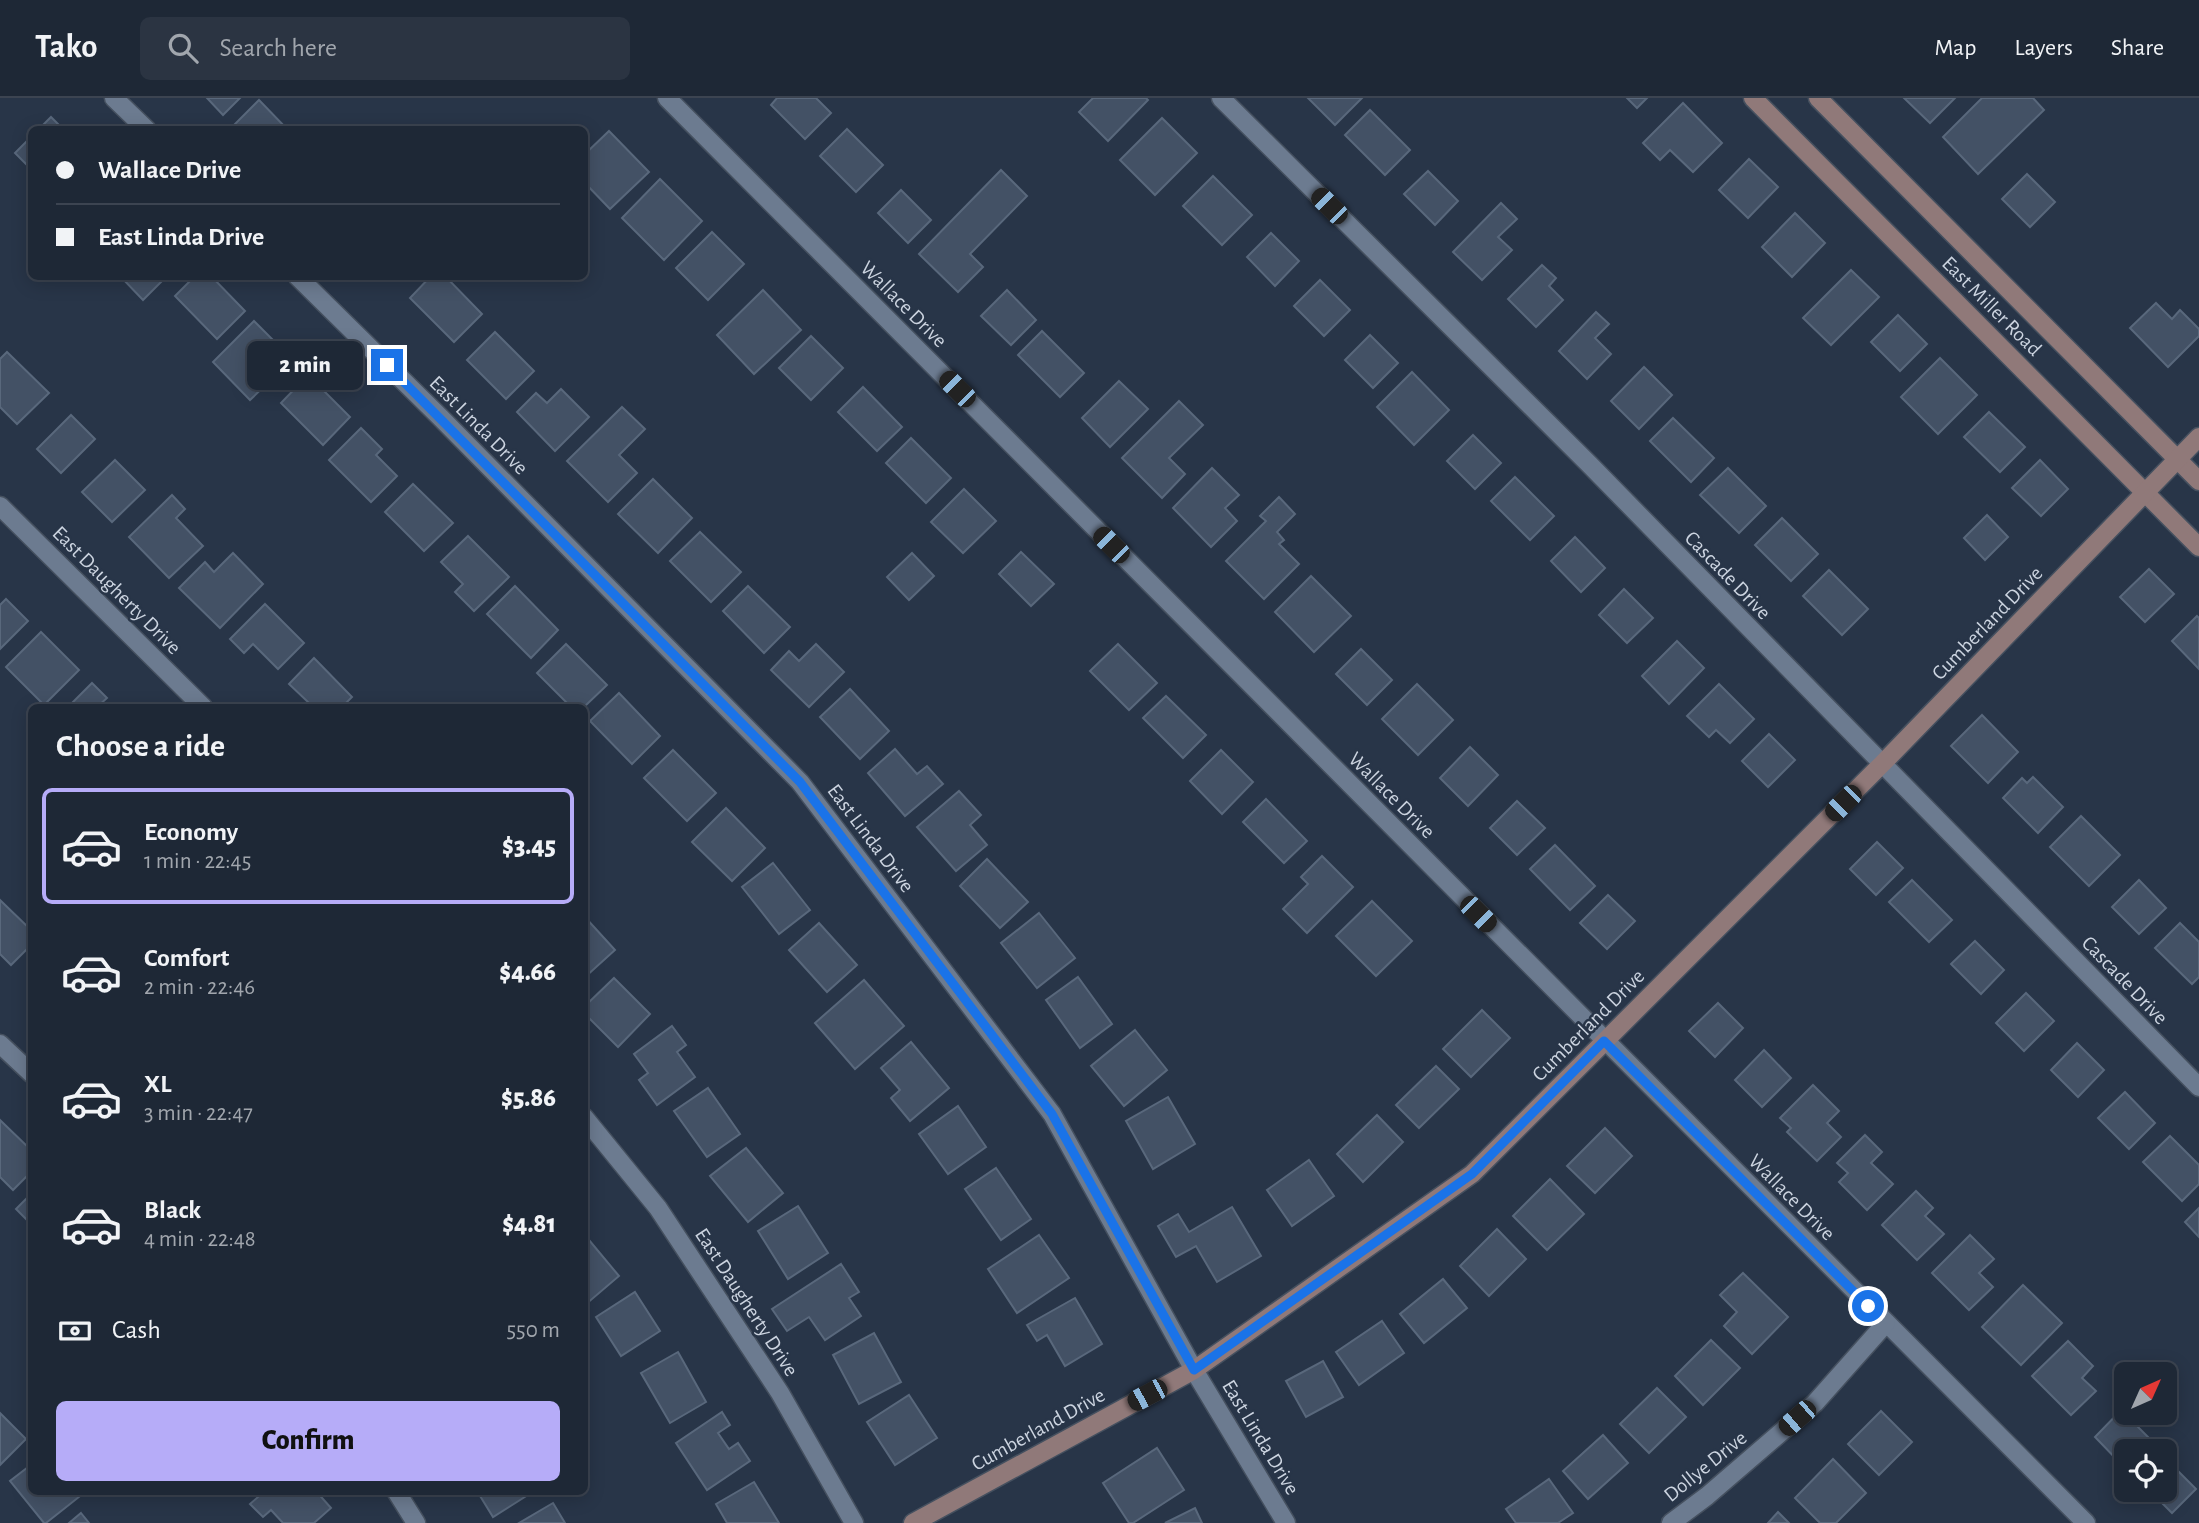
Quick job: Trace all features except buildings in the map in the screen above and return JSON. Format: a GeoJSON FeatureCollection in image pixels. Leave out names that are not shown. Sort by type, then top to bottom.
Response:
{"type":"FeatureCollection","features":[{"type":"Feature","properties":{"kind":"street"},"geometry":{"type":"LineString","coordinates":[[114,98],[142,126]]}},
{"type":"Feature","properties":{"kind":"street","name":"Wallace Drive"},"geometry":{"type":"LineString","coordinates":[[667,98],[2086,1523]]}},
{"type":"Feature","properties":{"kind":"street","name":"Cascade Drive"},"geometry":{"type":"LineString","coordinates":[[1221,98],[1590,465],[2199,1087]]}},
{"type":"Feature","properties":{"kind":"street","name":"East Miller Road"},"geometry":{"type":"LineString","coordinates":[[1753,98],[2199,547]]}},
{"type":"Feature","properties":{"kind":"street","name":"East Miller Road"},"geometry":{"type":"LineString","coordinates":[[1818,98],[2199,481]]}},
{"type":"Feature","properties":{"kind":"street","name":"East Linda Drive"},"geometry":{"type":"LineString","coordinates":[[301,280],[800,782],[1052,1114],[1194,1370],[1286,1523]]}},
{"type":"Feature","properties":{"kind":"street","name":"Cumberland Drive"},"geometry":{"type":"LineString","coordinates":[[913,1523],[1194,1370],[1472,1174],[1882,764],[2199,437]]}},
{"type":"Feature","properties":{"kind":"street","name":"East Daugherty Drive"},"geometry":{"type":"LineString","coordinates":[[0,506],[199,704]]}},
{"type":"Feature","properties":{"kind":"street"},"geometry":{"type":"LineString","coordinates":[[0,1044],[28,1070]]}},
{"type":"Feature","properties":{"kind":"street","name":"East Daugherty Drive"},"geometry":{"type":"LineString","coordinates":[[588,1122],[673,1231],[780,1393],[854,1523]]}},
{"type":"Feature","properties":{"kind":"street","name":"Dollye Drive"},"geometry":{"type":"LineString","coordinates":[[1671,1523],[1707,1496],[1815,1403],[1886,1323]]}},
{"type":"Feature","properties":{"kind":"street"},"geometry":{"type":"LineString","coordinates":[[398,1495],[416,1523]]}},
{"type":"Feature","properties":{"kind":"route"},"geometry":{"type":"LineString","coordinates":[[387,365],[800,782],[1052,1114],[1194,1370],[1472,1174],[1604,1041],[1868,1306]]}}]}
